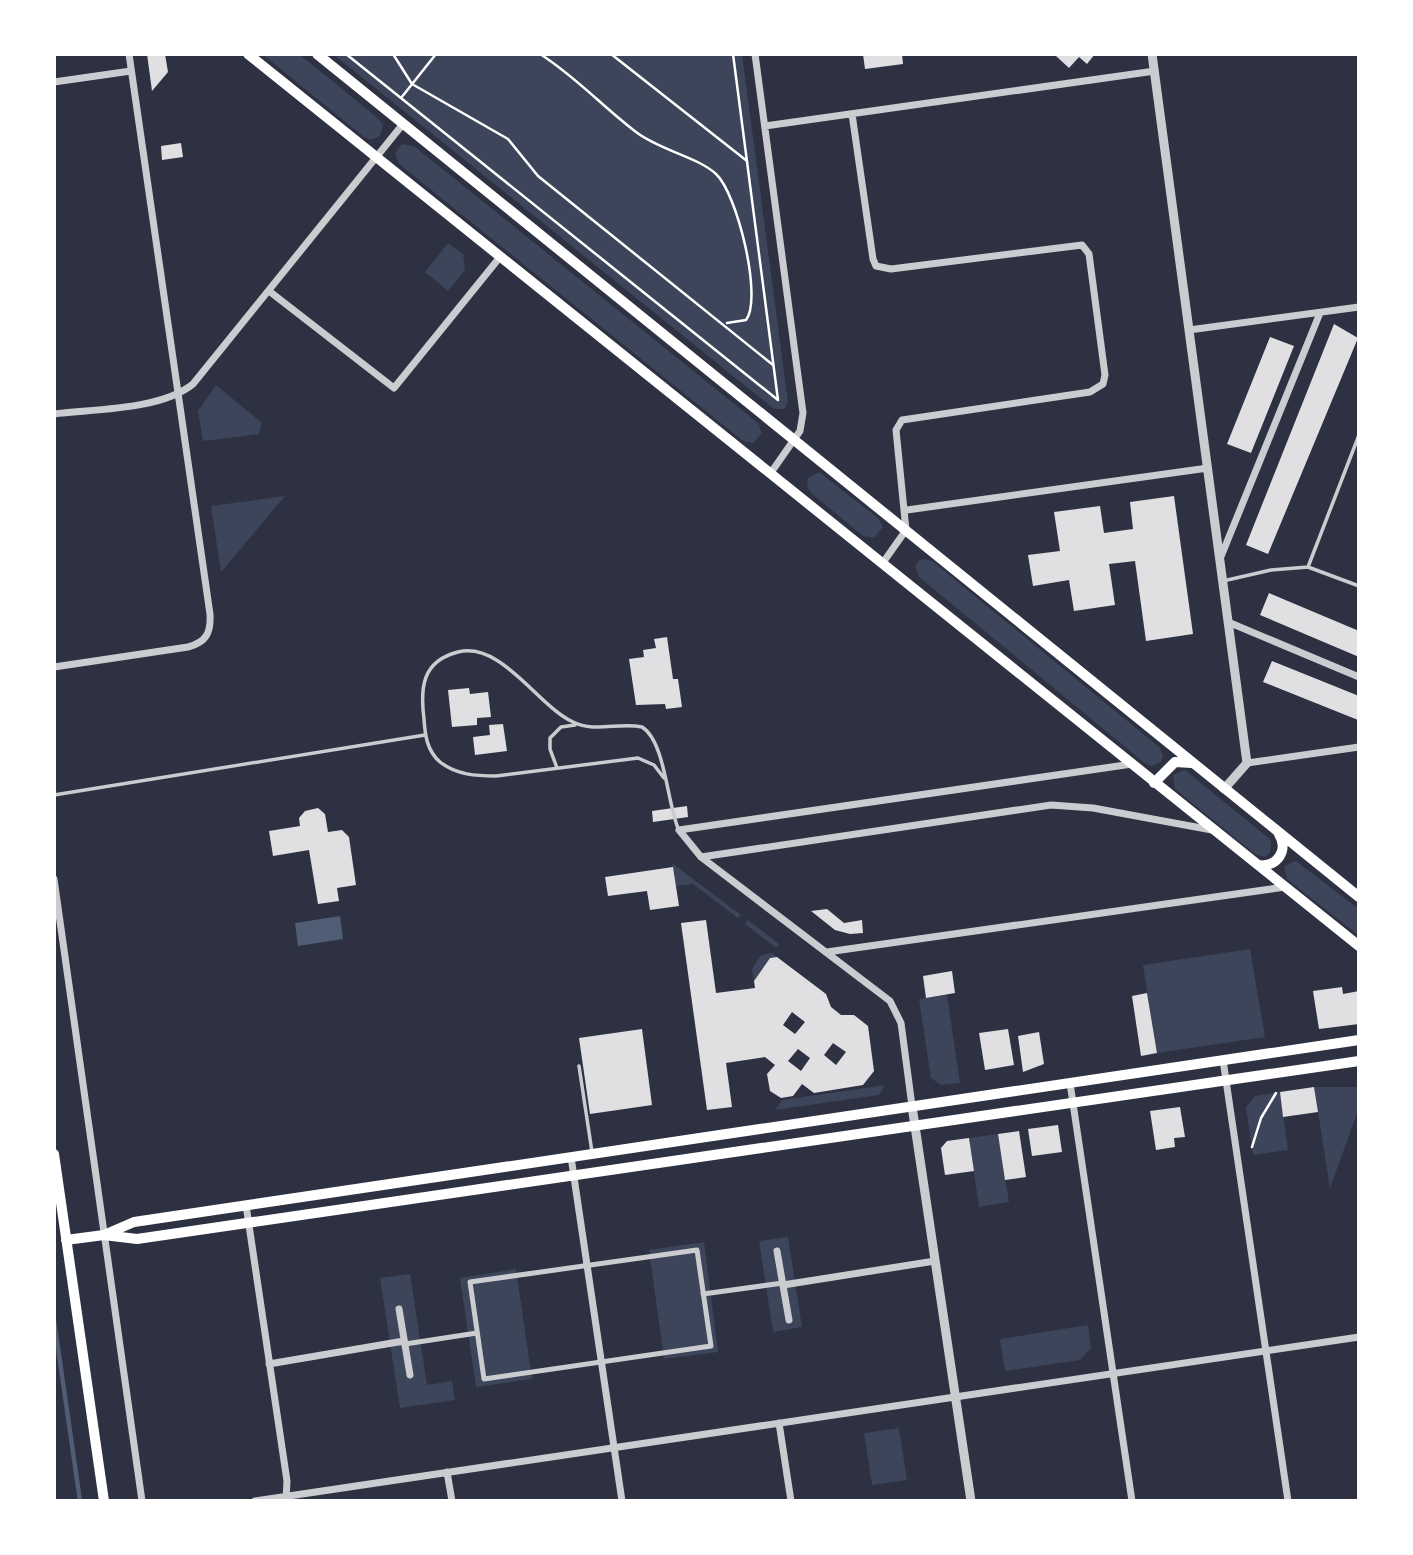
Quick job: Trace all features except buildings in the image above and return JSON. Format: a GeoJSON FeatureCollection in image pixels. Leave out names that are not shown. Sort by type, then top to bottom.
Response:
{"type":"FeatureCollection","features":[{"type":"Feature","properties":{"kind":"main road"},"geometry":{"type":"LineString","coordinates":[[248,54],[1359,946]]}},
{"type":"Feature","properties":{"kind":"main road"},"geometry":{"type":"LineString","coordinates":[[317,54],[1359,897]]}},
{"type":"Feature","properties":{"kind":"main road"},"geometry":{"type":"LineString","coordinates":[[1154,783],[1175,762],[1193,764]]}},
{"type":"Feature","properties":{"kind":"main road"},"geometry":{"type":"LineString","coordinates":[[1256,864],[1267,866],[1278,859],[1283,846],[1279,834]]}},
{"type":"Feature","properties":{"kind":"main road"},"geometry":{"type":"LineString","coordinates":[[66,1240],[104,1234],[134,1222],[1359,1040]]}},
{"type":"Feature","properties":{"kind":"main road"},"geometry":{"type":"LineString","coordinates":[[104,1234],[132,1239],[1359,1061]]}},
{"type":"Feature","properties":{"kind":"main road"},"geometry":{"type":"LineString","coordinates":[[54,1153],[104,1501]]}},
{"type":"Feature","properties":{"kind":"street"},"geometry":{"type":"LineString","coordinates":[[54,667],[188,647],[206,638],[209,614],[128,54]]}},
{"type":"Feature","properties":{"kind":"street"},"geometry":{"type":"LineString","coordinates":[[755,54],[803,413],[796,440],[770,474]]}},
{"type":"Feature","properties":{"kind":"street"},"geometry":{"type":"LineString","coordinates":[[1153,54],[1247,762]]}},
{"type":"Feature","properties":{"kind":"street"},"geometry":{"type":"LineString","coordinates":[[54,82],[131,71]]}},
{"type":"Feature","properties":{"kind":"street"},"geometry":{"type":"LineString","coordinates":[[765,126],[1155,71]]}},
{"type":"Feature","properties":{"kind":"street"},"geometry":{"type":"LineString","coordinates":[[852,114],[876,266],[891,270],[1074,244],[1087,248],[1105,375],[1103,384],[1090,391],[902,420],[896,430],[906,530],[882,564]]}},
{"type":"Feature","properties":{"kind":"street"},"geometry":{"type":"LineString","coordinates":[[54,414],[152,402],[178,395],[200,376],[403,124]]}},
{"type":"Feature","properties":{"kind":"street"},"geometry":{"type":"LineString","coordinates":[[269,291],[394,388],[500,257]]}},
{"type":"Feature","properties":{"kind":"street"},"geometry":{"type":"LineString","coordinates":[[1189,330],[1359,307]]}},
{"type":"Feature","properties":{"kind":"street"},"geometry":{"type":"LineString","coordinates":[[1220,559],[1320,313]]}},
{"type":"Feature","properties":{"kind":"street"},"geometry":{"type":"LineString","coordinates":[[906,510],[1208,468]]}},
{"type":"Feature","properties":{"kind":"street"},"geometry":{"type":"LineString","coordinates":[[1228,622],[1359,677]]}},
{"type":"Feature","properties":{"kind":"street"},"geometry":{"type":"LineString","coordinates":[[1224,789],[1247,762],[1359,747]]}},
{"type":"Feature","properties":{"kind":"street"},"geometry":{"type":"LineString","coordinates":[[679,830],[1132,764]]}},
{"type":"Feature","properties":{"kind":"street"},"geometry":{"type":"LineString","coordinates":[[701,857],[1051,805],[1093,808],[1214,830]]}},
{"type":"Feature","properties":{"kind":"street"},"geometry":{"type":"LineString","coordinates":[[679,830],[701,857],[896,1008],[971,1501]]}},
{"type":"Feature","properties":{"kind":"street"},"geometry":{"type":"LineString","coordinates":[[54,879],[142,1501]]}},
{"type":"Feature","properties":{"kind":"street"},"geometry":{"type":"LineString","coordinates":[[827,952],[1285,887]]}},
{"type":"Feature","properties":{"kind":"street"},"geometry":{"type":"LineString","coordinates":[[1223,1060],[1289,1501]]}},
{"type":"Feature","properties":{"kind":"street"},"geometry":{"type":"LineString","coordinates":[[1070,1083],[1132,1501]]}},
{"type":"Feature","properties":{"kind":"street"},"geometry":{"type":"LineString","coordinates":[[570,1157],[622,1501]]}},
{"type":"Feature","properties":{"kind":"street"},"geometry":{"type":"LineString","coordinates":[[246,1205],[286,1499]]}},
{"type":"Feature","properties":{"kind":"street"},"geometry":{"type":"LineString","coordinates":[[697,1250],[711,1346],[484,1379],[470,1282],[587,1266],[697,1250]]}},
{"type":"Feature","properties":{"kind":"street"},"geometry":{"type":"LineString","coordinates":[[776,1251],[789,1320]]}},
{"type":"Feature","properties":{"kind":"street"},"geometry":{"type":"LineString","coordinates":[[703,1294],[935,1261]]}},
{"type":"Feature","properties":{"kind":"street"},"geometry":{"type":"LineString","coordinates":[[399,1309],[410,1375]]}},
{"type":"Feature","properties":{"kind":"street"},"geometry":{"type":"LineString","coordinates":[[269,1364],[477,1333]]}},
{"type":"Feature","properties":{"kind":"street"},"geometry":{"type":"LineString","coordinates":[[255,1501],[286,1499],[447,1472],[1359,1337]]}},
{"type":"Feature","properties":{"kind":"street"},"geometry":{"type":"LineString","coordinates":[[779,1423],[790,1501]]}},
{"type":"Feature","properties":{"kind":"street"},"geometry":{"type":"LineString","coordinates":[[447,1472],[452,1501]]}},
{"type":"Feature","properties":{"kind":"lane"},"geometry":{"type":"LineString","coordinates":[[1308,567],[1359,435]]}},
{"type":"Feature","properties":{"kind":"lane"},"geometry":{"type":"LineString","coordinates":[[1223,581],[1271,570],[1308,567],[1359,586]]}},
{"type":"Feature","properties":{"kind":"lane"},"geometry":{"type":"LineString","coordinates":[[584,726],[559,713],[492,657],[472,650],[441,659],[425,675],[421,694],[425,735],[431,753],[437,760],[462,773],[496,776],[638,758],[654,765],[664,778]]}},
{"type":"Feature","properties":{"kind":"lane"},"geometry":{"type":"LineString","coordinates":[[556,768],[550,749],[552,734],[565,726],[635,725],[648,731],[656,746],[679,830]]}},
{"type":"Feature","properties":{"kind":"lane"},"geometry":{"type":"LineString","coordinates":[[54,795],[425,735]]}},
{"type":"Feature","properties":{"kind":"lane"},"geometry":{"type":"LineString","coordinates":[[579,1066],[592,1154]]}},
{"type":"Feature","properties":{"kind":"path"},"geometry":{"type":"LineString","coordinates":[[346,54],[778,400],[733,54]]}},
{"type":"Feature","properties":{"kind":"path"},"geometry":{"type":"LineString","coordinates":[[393,54],[412,84],[508,139],[538,176],[724,322],[773,365]]}},
{"type":"Feature","properties":{"kind":"path"},"geometry":{"type":"LineString","coordinates":[[401,98],[436,54]]}},
{"type":"Feature","properties":{"kind":"path"},"geometry":{"type":"LineString","coordinates":[[540,54],[596,96],[636,132],[671,152],[704,165],[725,184],[743,232],[753,305],[747,320],[739,323],[724,322]]}},
{"type":"Feature","properties":{"kind":"path"},"geometry":{"type":"LineString","coordinates":[[611,54],[747,161]]}},
{"type":"Feature","properties":{"kind":"path"},"geometry":{"type":"LineString","coordinates":[[1252,1147],[1261,1118],[1276,1093]]}},
{"type":"Feature","properties":{"kind":"shaded area"},"geometry":{"type":"Polygon","coordinates":[[[262,54],[299,54],[379,119],[383,125],[380,136],[371,140],[364,137],[262,54]]]}},
{"type":"Feature","properties":{"kind":"shaded area"},"geometry":{"type":"Polygon","coordinates":[[[333,54],[742,54],[788,402],[785,409],[774,409],[333,54]]]}},
{"type":"Feature","properties":{"kind":"shaded area"},"geometry":{"type":"Polygon","coordinates":[[[402,144],[414,146],[758,423],[762,433],[753,443],[743,441],[399,164],[395,153],[402,144]]]}},
{"type":"Feature","properties":{"kind":"shaded area"},"geometry":{"type":"Polygon","coordinates":[[[448,243],[463,254],[465,270],[448,291],[425,272],[448,243]]]}},
{"type":"Feature","properties":{"kind":"shaded area"},"geometry":{"type":"Polygon","coordinates":[[[216,385],[262,423],[259,434],[203,441],[198,411],[216,385]]]}},
{"type":"Feature","properties":{"kind":"shaded area"},"geometry":{"type":"Polygon","coordinates":[[[819,472],[878,518],[883,527],[874,538],[863,536],[811,493],[807,486],[808,478],[819,472]]]}},
{"type":"Feature","properties":{"kind":"shaded area"},"geometry":{"type":"Polygon","coordinates":[[[285,496],[221,572],[211,506],[285,496]]]}},
{"type":"Feature","properties":{"kind":"shaded area"},"geometry":{"type":"Polygon","coordinates":[[[918,561],[932,561],[1159,747],[1163,756],[1161,762],[1152,766],[1146,764],[919,577],[915,567],[918,561]]]}},
{"type":"Feature","properties":{"kind":"shaded area"},"geometry":{"type":"Polygon","coordinates":[[[1185,770],[1271,840],[1270,853],[1265,857],[1255,854],[1175,789],[1173,775],[1185,770]]]}},
{"type":"Feature","properties":{"kind":"shaded area"},"geometry":{"type":"Polygon","coordinates":[[[1296,861],[1359,909],[1359,936],[1287,879],[1284,866],[1296,861]]]}},
{"type":"Feature","properties":{"kind":"shaded area"},"geometry":{"type":"Polygon","coordinates":[[[672,863],[741,915],[738,918],[693,884],[676,886],[672,863]]]}},
{"type":"Feature","properties":{"kind":"shaded area"},"geometry":{"type":"Polygon","coordinates":[[[340,916],[343,939],[298,946],[295,923],[340,916]]]}},
{"type":"Feature","properties":{"kind":"shaded area"},"geometry":{"type":"Polygon","coordinates":[[[748,920],[779,944],[776,948],[745,924],[748,920]]]}},
{"type":"Feature","properties":{"kind":"shaded area"},"geometry":{"type":"Polygon","coordinates":[[[1250,949],[1265,1037],[1157,1053],[1143,965],[1250,949]]]}},
{"type":"Feature","properties":{"kind":"shaded area"},"geometry":{"type":"Polygon","coordinates":[[[772,953],[777,957],[770,958],[754,981],[752,969],[761,955],[772,953]]]}},
{"type":"Feature","properties":{"kind":"shaded area"},"geometry":{"type":"Polygon","coordinates":[[[947,995],[960,1083],[941,1085],[931,1078],[919,999],[947,995]]]}},
{"type":"Feature","properties":{"kind":"shaded area"},"geometry":{"type":"Polygon","coordinates":[[[885,1085],[879,1095],[775,1110],[782,1100],[885,1085]]]}},
{"type":"Feature","properties":{"kind":"shaded area"},"geometry":{"type":"Polygon","coordinates":[[[1314,1087],[1359,1087],[1359,1108],[1330,1188],[1314,1087]]]}},
{"type":"Feature","properties":{"kind":"shaded area"},"geometry":{"type":"Polygon","coordinates":[[[1280,1092],[1288,1150],[1253,1155],[1246,1107],[1255,1096],[1280,1092]]]}},
{"type":"Feature","properties":{"kind":"shaded area"},"geometry":{"type":"Polygon","coordinates":[[[998,1134],[1009,1202],[979,1207],[969,1138],[998,1134]]]}},
{"type":"Feature","properties":{"kind":"shaded area"},"geometry":{"type":"Polygon","coordinates":[[[788,1237],[802,1327],[773,1332],[759,1241],[788,1237]]]}},
{"type":"Feature","properties":{"kind":"shaded area"},"geometry":{"type":"Polygon","coordinates":[[[704,1242],[718,1352],[664,1359],[649,1250],[704,1242]]]}},
{"type":"Feature","properties":{"kind":"shaded area"},"geometry":{"type":"Polygon","coordinates":[[[516,1269],[532,1379],[476,1387],[460,1278],[516,1269]]]}},
{"type":"Feature","properties":{"kind":"shaded area"},"geometry":{"type":"Polygon","coordinates":[[[410,1274],[427,1385],[452,1381],[455,1400],[400,1408],[380,1278],[410,1274]]]}},
{"type":"Feature","properties":{"kind":"shaded area"},"geometry":{"type":"Polygon","coordinates":[[[1088,1325],[1091,1348],[1080,1360],[1005,1371],[1000,1339],[1088,1325]]]}},
{"type":"Feature","properties":{"kind":"shaded area"},"geometry":{"type":"Polygon","coordinates":[[[899,1428],[907,1480],[872,1485],[864,1433],[899,1428]]]}},
{"type":"Feature","properties":{"kind":"waterway"},"geometry":{"type":"LineString","coordinates":[[54,1320],[80,1501]]}}]}
